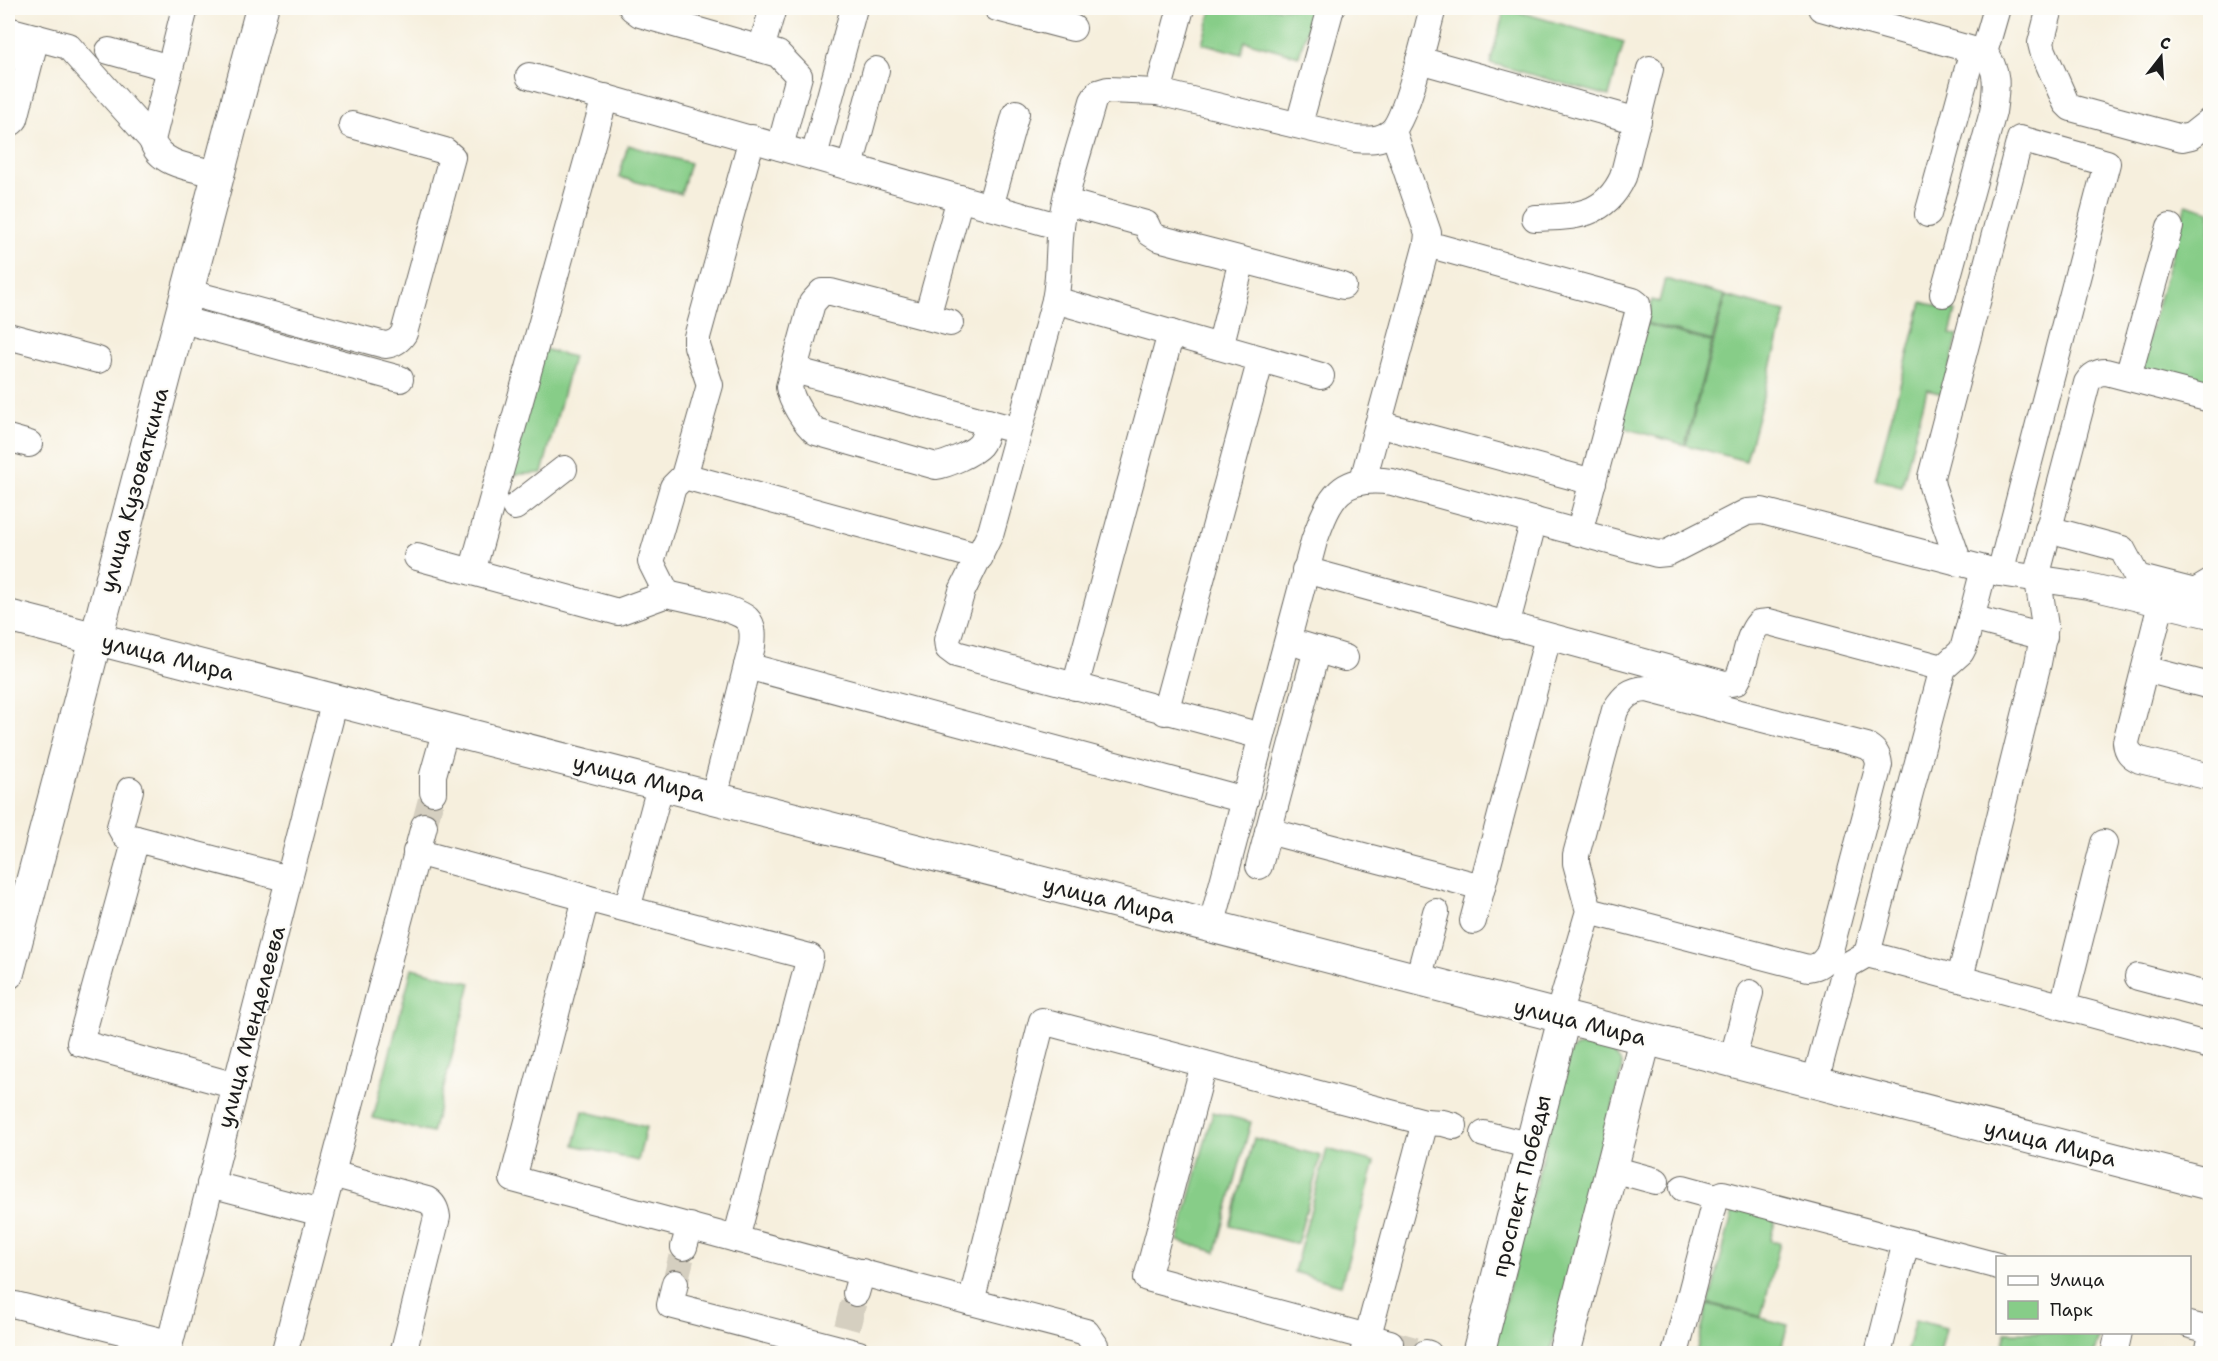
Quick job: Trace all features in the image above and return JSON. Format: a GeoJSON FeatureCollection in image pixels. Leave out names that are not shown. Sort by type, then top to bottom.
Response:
{"type":"FeatureCollection","features":[{"type":"Feature","properties":{"kind":"main road","name":"улица Кузоваткина"},"geometry":{"type":"LineString","coordinates":[[8,973],[94,639],[262,8]]}},
{"type":"Feature","properties":{"kind":"main road","name":"улица Мира"},"geometry":{"type":"LineString","coordinates":[[8,616],[2211,1184]]}},
{"type":"Feature","properties":{"kind":"main road","name":"проспект Победы"},"geometry":{"type":"LineString","coordinates":[[1478,1353],[1531,1146],[1561,1017]]}},
{"type":"Feature","properties":{"kind":"main road"},"geometry":{"type":"LineString","coordinates":[[1564,1353],[1645,1039]]}},
{"type":"Feature","properties":{"kind":"street"},"geometry":{"type":"LineString","coordinates":[[152,140],[185,8]]}},
{"type":"Feature","properties":{"kind":"street"},"geometry":{"type":"LineString","coordinates":[[632,8],[640,14],[778,54],[799,75],[833,84]]}},
{"type":"Feature","properties":{"kind":"street"},"geometry":{"type":"LineString","coordinates":[[761,49],[773,8]]}},
{"type":"Feature","properties":{"kind":"street"},"geometry":{"type":"LineString","coordinates":[[814,156],[854,8]]}},
{"type":"Feature","properties":{"kind":"street"},"geometry":{"type":"LineString","coordinates":[[997,8],[1073,28]]}},
{"type":"Feature","properties":{"kind":"street"},"geometry":{"type":"LineString","coordinates":[[1158,92],[1181,8]]}},
{"type":"Feature","properties":{"kind":"street"},"geometry":{"type":"LineString","coordinates":[[1299,124],[1331,8]]}},
{"type":"Feature","properties":{"kind":"street"},"geometry":{"type":"LineString","coordinates":[[1261,736],[956,654],[948,648],[947,640],[957,602],[991,532],[1019,431],[1055,300],[1064,214],[1093,101],[1098,93],[1108,90],[1158,92],[1355,139],[1370,140],[1385,137],[1392,131],[1402,115],[1433,8]]}},
{"type":"Feature","properties":{"kind":"street"},"geometry":{"type":"LineString","coordinates":[[1821,8],[1979,51],[1991,60],[1996,83],[1993,112],[1943,294]]}},
{"type":"Feature","properties":{"kind":"street"},"geometry":{"type":"LineString","coordinates":[[1893,8],[1911,33]]}},
{"type":"Feature","properties":{"kind":"street"},"geometry":{"type":"LineString","coordinates":[[1928,214],[1979,51],[1997,8]]}},
{"type":"Feature","properties":{"kind":"street"},"geometry":{"type":"LineString","coordinates":[[2050,8],[2041,44],[2066,103],[2072,108],[2182,138],[2190,136],[2211,121]]}},
{"type":"Feature","properties":{"kind":"street"},"geometry":{"type":"LineString","coordinates":[[8,30],[25,50],[15,118],[8,123]]}},
{"type":"Feature","properties":{"kind":"street"},"geometry":{"type":"LineString","coordinates":[[25,50],[68,46],[152,140],[158,153],[168,160],[218,174]]}},
{"type":"Feature","properties":{"kind":"street"},"geometry":{"type":"LineString","coordinates":[[109,51],[170,68]]}},
{"type":"Feature","properties":{"kind":"street"},"geometry":{"type":"LineString","coordinates":[[1419,60],[1638,121]]}},
{"type":"Feature","properties":{"kind":"street"},"geometry":{"type":"LineString","coordinates":[[1535,218],[1574,217],[1587,212],[1607,199],[1618,187],[1623,177],[1650,69]]}},
{"type":"Feature","properties":{"kind":"street"},"geometry":{"type":"LineString","coordinates":[[850,167],[876,70]]}},
{"type":"Feature","properties":{"kind":"street"},"geometry":{"type":"LineString","coordinates":[[780,147],[799,75]]}},
{"type":"Feature","properties":{"kind":"street"},"geometry":{"type":"LineString","coordinates":[[529,76],[990,207],[1146,225],[1150,233],[1158,238],[1342,286]]}},
{"type":"Feature","properties":{"kind":"street"},"geometry":{"type":"LineString","coordinates":[[472,572],[504,504],[605,97]]}},
{"type":"Feature","properties":{"kind":"street"},"geometry":{"type":"LineString","coordinates":[[990,207],[1016,113]]}},
{"type":"Feature","properties":{"kind":"street"},"geometry":{"type":"LineString","coordinates":[[183,305],[385,345],[393,344],[400,339],[404,333],[452,157],[445,151],[352,126]]}},
{"type":"Feature","properties":{"kind":"street"},"geometry":{"type":"LineString","coordinates":[[1363,480],[1427,244],[1428,232],[1392,131]]}},
{"type":"Feature","properties":{"kind":"street"},"geometry":{"type":"LineString","coordinates":[[667,594],[651,562],[672,487],[684,476],[710,385],[697,346],[697,337],[752,138]]}},
{"type":"Feature","properties":{"kind":"street"},"geometry":{"type":"LineString","coordinates":[[1867,954],[1943,668],[1961,652],[1971,618],[1992,571],[2108,163],[2020,139],[1931,477],[1932,486],[1959,563]]}},
{"type":"Feature","properties":{"kind":"street"},"geometry":{"type":"LineString","coordinates":[[960,198],[939,320],[831,292],[822,292],[812,303],[789,387],[790,395],[816,432],[936,466],[944,466],[979,446],[984,439],[988,422]]}},
{"type":"Feature","properties":{"kind":"street"},"geometry":{"type":"LineString","coordinates":[[2128,377],[2170,227]]}},
{"type":"Feature","properties":{"kind":"street"},"geometry":{"type":"LineString","coordinates":[[1427,244],[1637,304],[1638,313],[1579,533]]}},
{"type":"Feature","properties":{"kind":"street"},"geometry":{"type":"LineString","coordinates":[[1220,347],[1242,260]]}},
{"type":"Feature","properties":{"kind":"street"},"geometry":{"type":"LineString","coordinates":[[1055,300],[1322,376]]}},
{"type":"Feature","properties":{"kind":"street"},"geometry":{"type":"LineString","coordinates":[[183,305],[400,379]]}},
{"type":"Feature","properties":{"kind":"street"},"geometry":{"type":"LineString","coordinates":[[1075,687],[1171,333]]}},
{"type":"Feature","properties":{"kind":"street"},"geometry":{"type":"LineString","coordinates":[[8,336],[98,360]]}},
{"type":"Feature","properties":{"kind":"street"},"geometry":{"type":"LineString","coordinates":[[1165,712],[1261,359]]}},
{"type":"Feature","properties":{"kind":"street"},"geometry":{"type":"LineString","coordinates":[[794,370],[1019,431]]}},
{"type":"Feature","properties":{"kind":"street"},"geometry":{"type":"LineString","coordinates":[[1960,978],[2044,637],[2045,626],[2037,580],[2087,382],[2091,376],[2099,372],[2106,372],[2211,399]]}},
{"type":"Feature","properties":{"kind":"street"},"geometry":{"type":"LineString","coordinates":[[1378,424],[1593,482]]}},
{"type":"Feature","properties":{"kind":"street"},"geometry":{"type":"LineString","coordinates":[[504,504],[564,469]]}},
{"type":"Feature","properties":{"kind":"street"},"geometry":{"type":"LineString","coordinates":[[684,476],[980,557]]}},
{"type":"Feature","properties":{"kind":"street"},"geometry":{"type":"LineString","coordinates":[[1211,927],[1305,570],[1325,509],[1341,491],[1353,482],[1370,479],[1392,482],[1656,554],[1667,553],[1747,512],[1762,511],[1992,571],[2037,580],[2088,586],[2211,615]]}},
{"type":"Feature","properties":{"kind":"street"},"geometry":{"type":"LineString","coordinates":[[504,504],[540,514]]}},
{"type":"Feature","properties":{"kind":"street"},"geometry":{"type":"LineString","coordinates":[[1506,626],[1534,520]]}},
{"type":"Feature","properties":{"kind":"street"},"geometry":{"type":"LineString","coordinates":[[2049,529],[2122,549],[2137,577],[2195,592],[2211,583]]}},
{"type":"Feature","properties":{"kind":"street"},"geometry":{"type":"LineString","coordinates":[[417,557],[618,612],[667,594],[737,612],[748,620],[753,633],[747,666],[714,797]]}},
{"type":"Feature","properties":{"kind":"street"},"geometry":{"type":"LineString","coordinates":[[1305,570],[1725,684],[1736,682],[1741,674],[1752,631],[1759,623],[1769,622],[1943,668]]}},
{"type":"Feature","properties":{"kind":"street"},"geometry":{"type":"LineString","coordinates":[[2161,604],[2126,742],[2127,750],[2140,760],[2211,777]]}},
{"type":"Feature","properties":{"kind":"street"},"geometry":{"type":"LineString","coordinates":[[1971,618],[2044,637]]}},
{"type":"Feature","properties":{"kind":"street"},"geometry":{"type":"LineString","coordinates":[[1473,921],[1548,637]]}},
{"type":"Feature","properties":{"kind":"street"},"geometry":{"type":"LineString","coordinates":[[1287,640],[1345,658]]}},
{"type":"Feature","properties":{"kind":"street"},"geometry":{"type":"LineString","coordinates":[[1259,866],[1317,649]]}},
{"type":"Feature","properties":{"kind":"street"},"geometry":{"type":"LineString","coordinates":[[747,666],[1245,800]]}},
{"type":"Feature","properties":{"kind":"street"},"geometry":{"type":"LineString","coordinates":[[2145,669],[2211,686]]}},
{"type":"Feature","properties":{"kind":"street"},"geometry":{"type":"LineString","coordinates":[[1561,1017],[1589,910],[1576,863],[1576,855],[1615,710],[1623,697],[1635,690],[1647,689],[1867,746],[1875,751],[1879,765],[1829,954],[1824,962],[1816,967],[1808,968],[1589,910]]}},
{"type":"Feature","properties":{"kind":"street","name":"улица Менделеева"},"geometry":{"type":"LineString","coordinates":[[168,1348],[335,700]]}},
{"type":"Feature","properties":{"kind":"street"},"geometry":{"type":"LineString","coordinates":[[433,792],[433,775],[446,729]]}},
{"type":"Feature","properties":{"kind":"street"},"geometry":{"type":"LineString","coordinates":[[627,909],[660,783]]}},
{"type":"Feature","properties":{"kind":"street"},"geometry":{"type":"LineString","coordinates":[[130,790],[120,830],[125,836],[289,879]]}},
{"type":"Feature","properties":{"kind":"street"},"geometry":{"type":"LineString","coordinates":[[284,1353],[424,826]]}},
{"type":"Feature","properties":{"kind":"street"},"geometry":{"type":"LineString","coordinates":[[1268,831],[1482,887]]}},
{"type":"Feature","properties":{"kind":"street"},"geometry":{"type":"LineString","coordinates":[[136,839],[80,1043],[236,1086]]}},
{"type":"Feature","properties":{"kind":"street"},"geometry":{"type":"LineString","coordinates":[[2063,1006],[2104,843]]}},
{"type":"Feature","properties":{"kind":"street"},"geometry":{"type":"LineString","coordinates":[[416,852],[810,957],[736,1239]]}},
{"type":"Feature","properties":{"kind":"street"},"geometry":{"type":"LineString","coordinates":[[586,898],[513,1179],[687,1237],[736,1239],[859,1282],[971,1302],[1086,1332],[1095,1346],[1093,1353]]}},
{"type":"Feature","properties":{"kind":"street"},"geometry":{"type":"LineString","coordinates":[[1418,980],[1436,912]]}},
{"type":"Feature","properties":{"kind":"street"},"geometry":{"type":"LineString","coordinates":[[1838,918],[1874,927]]}},
{"type":"Feature","properties":{"kind":"street"},"geometry":{"type":"LineString","coordinates":[[1815,1082],[1846,966],[1867,954],[2211,1046]]}},
{"type":"Feature","properties":{"kind":"street"},"geometry":{"type":"LineString","coordinates":[[2138,976],[2211,996]]}},
{"type":"Feature","properties":{"kind":"street"},"geometry":{"type":"LineString","coordinates":[[1732,1061],[1750,993]]}},
{"type":"Feature","properties":{"kind":"street"},"geometry":{"type":"LineString","coordinates":[[971,1302],[1042,1021],[1425,1122],[1454,1126]]}},
{"type":"Feature","properties":{"kind":"street"},"geometry":{"type":"LineString","coordinates":[[1204,1065],[1147,1278],[1373,1345],[1425,1122]]}},
{"type":"Feature","properties":{"kind":"street"},"geometry":{"type":"LineString","coordinates":[[1484,1134],[1531,1146]]}},
{"type":"Feature","properties":{"kind":"street"},"geometry":{"type":"LineString","coordinates":[[1612,1169],[1656,1181]]}},
{"type":"Feature","properties":{"kind":"street"},"geometry":{"type":"LineString","coordinates":[[332,1174],[427,1200],[436,1211],[437,1217],[403,1353]]}},
{"type":"Feature","properties":{"kind":"street"},"geometry":{"type":"LineString","coordinates":[[210,1184],[321,1214]]}},
{"type":"Feature","properties":{"kind":"street"},"geometry":{"type":"LineString","coordinates":[[1683,1188],[1716,1197],[1723,1194],[1996,1265]]}},
{"type":"Feature","properties":{"kind":"street"},"geometry":{"type":"LineString","coordinates":[[1675,1353],[1716,1197]]}},
{"type":"Feature","properties":{"kind":"street"},"geometry":{"type":"LineString","coordinates":[[1878,1353],[1906,1242]]}},
{"type":"Feature","properties":{"kind":"street"},"geometry":{"type":"LineString","coordinates":[[675,1283],[669,1305],[849,1343]]}},
{"type":"Feature","properties":{"kind":"street"},"geometry":{"type":"LineString","coordinates":[[16,1305],[168,1348]]}},
{"type":"Feature","properties":{"kind":"street"},"geometry":{"type":"LineString","coordinates":[[2191,1325],[2211,1330]]}},
{"type":"Feature","properties":{"kind":"street"},"geometry":{"type":"LineString","coordinates":[[2114,1353],[2119,1334]]}},
{"type":"Feature","properties":{"kind":"street"},"geometry":{"type":"LineString","coordinates":[[2208,1353],[2211,1344]]}},
{"type":"Feature","properties":{"kind":"green space"},"geometry":{"type":"Polygon","coordinates":[[[1212,8],[1313,8],[1299,56],[1245,41],[1241,54],[1202,43],[1212,8]]]}},
{"type":"Feature","properties":{"kind":"green space"},"geometry":{"type":"Polygon","coordinates":[[[1505,8],[1624,42],[1609,96],[1490,63],[1505,8]]]}},
{"type":"Feature","properties":{"kind":"green space"},"geometry":{"type":"Polygon","coordinates":[[[628,145],[690,163],[681,194],[619,177],[628,145]]]}},
{"type":"Feature","properties":{"kind":"green space"},"geometry":{"type":"Polygon","coordinates":[[[2186,204],[2210,211],[2210,391],[2144,369],[2142,360],[2186,204]]]}},
{"type":"Feature","properties":{"kind":"green space"},"geometry":{"type":"Polygon","coordinates":[[[1665,279],[1725,295],[1712,341],[1646,323],[1652,300],[1659,302],[1665,279]]]}},
{"type":"Feature","properties":{"kind":"green space"},"geometry":{"type":"Polygon","coordinates":[[[1726,296],[1786,312],[1746,461],[1686,445],[1726,296]]]}},
{"type":"Feature","properties":{"kind":"green space"},"geometry":{"type":"Polygon","coordinates":[[[1922,302],[1956,311],[1950,334],[1958,336],[1943,394],[1927,390],[1902,486],[1875,479],[1922,302]]]}},
{"type":"Feature","properties":{"kind":"green space"},"geometry":{"type":"Polygon","coordinates":[[[1645,324],[1712,342],[1685,445],[1618,426],[1645,324]]]}},
{"type":"Feature","properties":{"kind":"green space"},"geometry":{"type":"Polygon","coordinates":[[[544,349],[573,357],[542,473],[510,475],[544,349]]]}},
{"type":"Feature","properties":{"kind":"green space"},"geometry":{"type":"Polygon","coordinates":[[[412,968],[471,983],[432,1133],[373,1118],[412,968]]]}},
{"type":"Feature","properties":{"kind":"green space"},"geometry":{"type":"Polygon","coordinates":[[[1576,1047],[1602,1049],[1614,1054],[1622,1070],[1550,1353],[1492,1354],[1569,1054],[1576,1047]]]}},
{"type":"Feature","properties":{"kind":"green space"},"geometry":{"type":"Polygon","coordinates":[[[583,1111],[646,1127],[638,1161],[574,1145],[583,1111]]]}},
{"type":"Feature","properties":{"kind":"green space"},"geometry":{"type":"Polygon","coordinates":[[[1213,1112],[1251,1122],[1216,1252],[1178,1241],[1213,1112]]]}},
{"type":"Feature","properties":{"kind":"green space"},"geometry":{"type":"Polygon","coordinates":[[[1254,1138],[1321,1156],[1297,1244],[1230,1226],[1254,1138]]]}},
{"type":"Feature","properties":{"kind":"green space"},"geometry":{"type":"Polygon","coordinates":[[[1327,1149],[1375,1162],[1341,1285],[1294,1272],[1327,1149]]]}},
{"type":"Feature","properties":{"kind":"green space"},"geometry":{"type":"Polygon","coordinates":[[[1734,1207],[1776,1218],[1770,1241],[1780,1243],[1761,1317],[1709,1303],[1734,1207]]]}},
{"type":"Feature","properties":{"kind":"green space"},"geometry":{"type":"Polygon","coordinates":[[[1708,1304],[1788,1325],[1780,1353],[1696,1353],[1708,1304]]]}},
{"type":"Feature","properties":{"kind":"green space"},"geometry":{"type":"Polygon","coordinates":[[[1915,1320],[1946,1328],[1940,1353],[1906,1353],[1915,1320]]]}},
{"type":"Feature","properties":{"kind":"green space"},"geometry":{"type":"Polygon","coordinates":[[[2005,1334],[2100,1334],[2094,1353],[2000,1353],[2005,1334]]]}},
{"type":"Feature","properties":{"kind":"tunnel"},"geometry":{"type":"LineString","coordinates":[[424,826],[433,792]]}},
{"type":"Feature","properties":{"kind":"tunnel"},"geometry":{"type":"LineString","coordinates":[[675,1283],[684,1247]]}},
{"type":"Feature","properties":{"kind":"tunnel"},"geometry":{"type":"LineString","coordinates":[[847,1328],[856,1293]]}},
{"type":"Feature","properties":{"kind":"tunnel"},"geometry":{"type":"LineString","coordinates":[[1390,1343],[1426,1353]]}}]}
